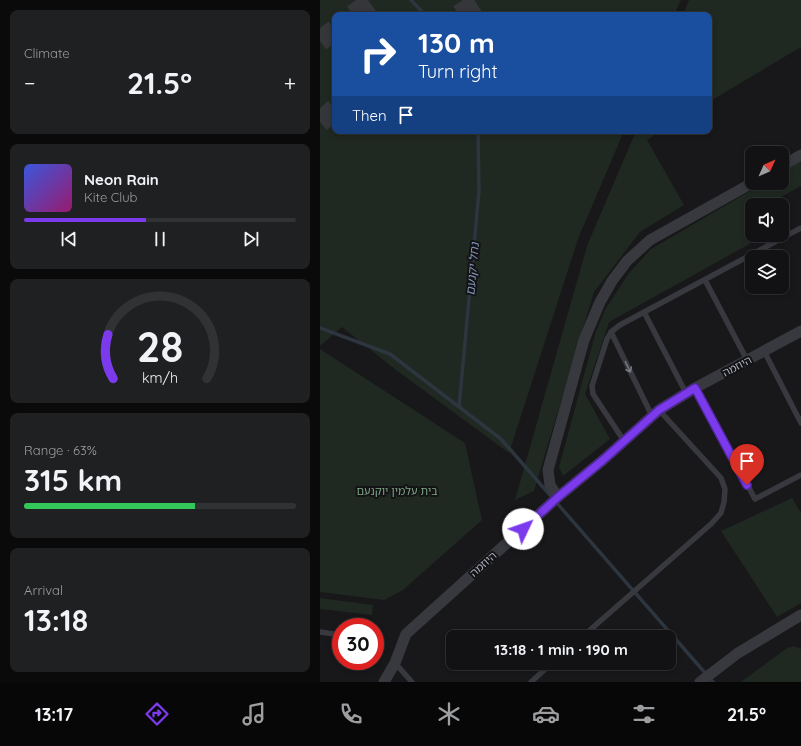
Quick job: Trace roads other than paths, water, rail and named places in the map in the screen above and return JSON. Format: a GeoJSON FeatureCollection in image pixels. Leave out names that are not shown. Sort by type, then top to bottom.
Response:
{"type":"FeatureCollection","features":[{"type":"Feature","properties":{"kind":"street"},"geometry":{"type":"LineString","coordinates":[[789,162],[801,155]]}},
{"type":"Feature","properties":{"kind":"street"},"geometry":{"type":"LineString","coordinates":[[558,497],[550,485],[548,470],[584,340],[600,302],[612,281],[628,261],[650,240],[745,187]]}},
{"type":"Feature","properties":{"kind":"street","name":"היוזמה"},"geometry":{"type":"LineString","coordinates":[[384,682],[406,634],[558,497],[656,413],[690,391],[801,330]]}},
{"type":"Feature","properties":{"kind":"street"},"geometry":{"type":"LineString","coordinates":[[700,682],[738,653],[801,615]]}},
{"type":"Feature","properties":{"kind":"lane"},"geometry":{"type":"LineString","coordinates":[[624,441],[594,394],[592,386],[607,339],[611,332],[620,325],[801,228]]}},
{"type":"Feature","properties":{"kind":"lane"},"geometry":{"type":"LineString","coordinates":[[705,280],[747,360]]}},
{"type":"Feature","properties":{"kind":"lane"},"geometry":{"type":"LineString","coordinates":[[644,312],[755,499],[801,475]]}},
{"type":"Feature","properties":{"kind":"lane"},"geometry":{"type":"LineString","coordinates":[[590,630],[712,524],[720,513],[724,502],[725,489],[721,478],[656,413],[611,332]]}},
{"type":"Feature","properties":{"kind":"lane"},"geometry":{"type":"LineString","coordinates":[[764,351],[801,423]]}},
{"type":"Feature","properties":{"kind":"lane"},"geometry":{"type":"LineString","coordinates":[[320,632],[332,634]]}},
{"type":"Feature","properties":{"kind":"lane"},"geometry":{"type":"LineString","coordinates":[[394,663],[412,682]]}},
{"type":"Feature","properties":{"kind":"lane"},"geometry":{"type":"LineString","coordinates":[[531,682],[544,670]]}},
{"type":"Feature","properties":{"kind":"waterway","name":"נחל יקנעם"},"geometry":{"type":"LineString","coordinates":[[411,0],[422,12]]}},
{"type":"Feature","properties":{"kind":"waterway","name":"נחל יקנעם"},"geometry":{"type":"LineString","coordinates":[[459,407],[479,191],[478,134]]}},
{"type":"Feature","properties":{"kind":"waterway"},"geometry":{"type":"LineString","coordinates":[[320,328],[390,354],[501,439],[713,682]]}},
{"type":"Feature","properties":{"kind":"tunnel"},"geometry":{"type":"LineString","coordinates":[[357,12],[374,0]]}},
{"type":"Feature","properties":{"kind":"tunnel"},"geometry":{"type":"LineString","coordinates":[[464,12],[482,0]]}},
{"type":"Feature","properties":{"kind":"tunnel"},"geometry":{"type":"LineString","coordinates":[[320,41],[332,32]]}},
{"type":"Feature","properties":{"kind":"tunnel"},"geometry":{"type":"LineString","coordinates":[[320,122],[332,112]]}},
{"type":"Feature","properties":{"kind":"park label","name":"בית עלמין יוקנעם"},"geometry":{"type":"Point","coordinates":[397,491]}}]}
